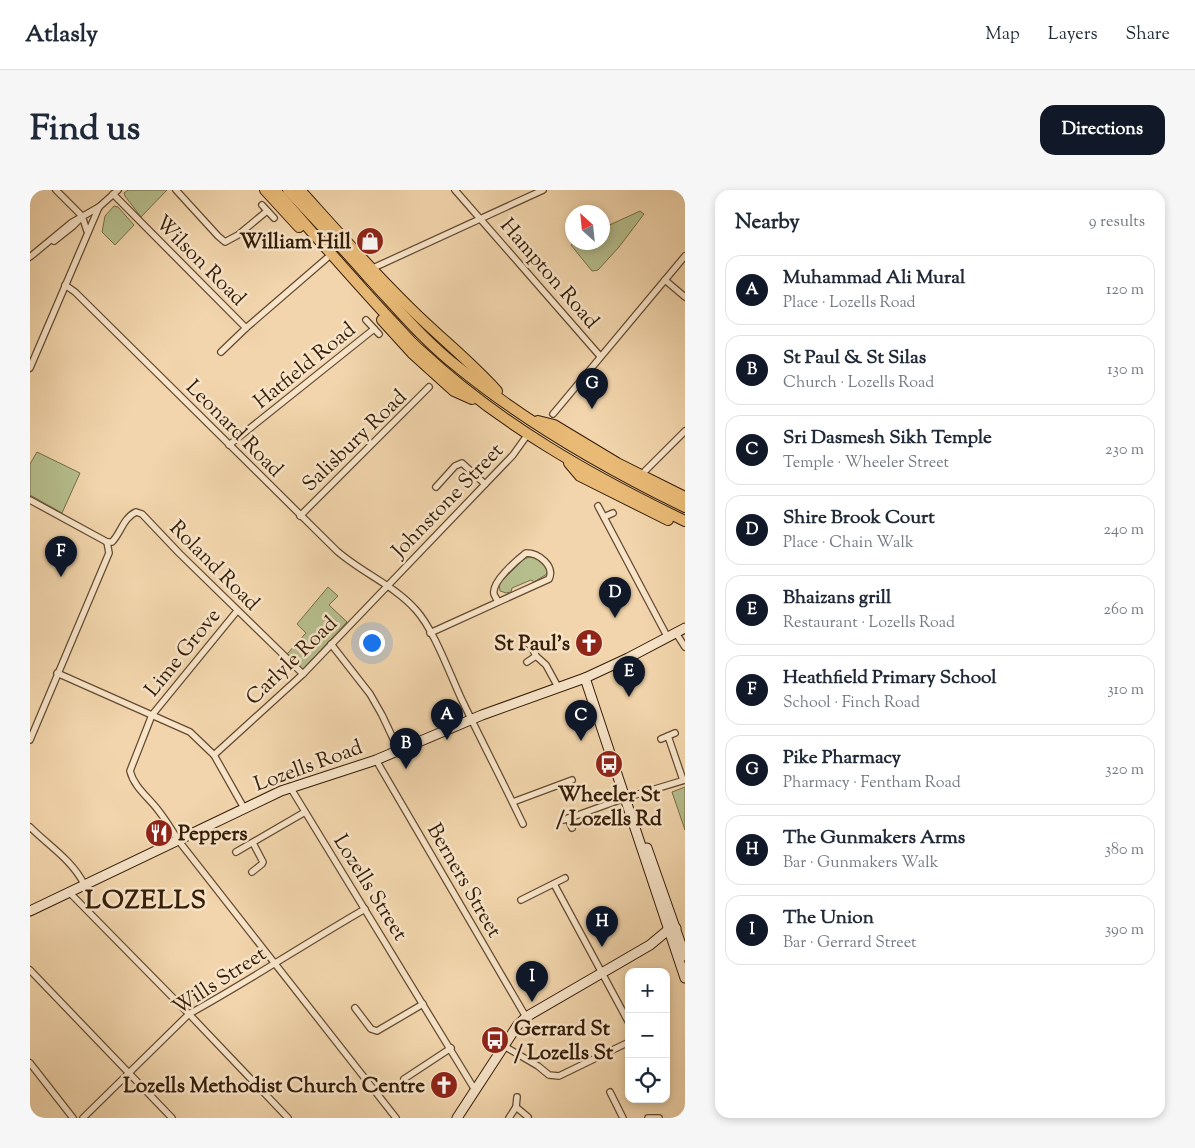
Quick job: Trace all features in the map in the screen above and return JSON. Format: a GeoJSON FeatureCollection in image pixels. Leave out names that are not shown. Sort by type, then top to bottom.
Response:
{"type":"FeatureCollection","features":[{"type":"Feature","properties":{"kind":"highway"},"geometry":{"type":"LineString","coordinates":[[265,190],[412,353],[454,391],[488,406]]}},
{"type":"Feature","properties":{"kind":"highway"},"geometry":{"type":"LineString","coordinates":[[275,190],[296,199],[371,269],[426,324],[477,369],[512,408]]}},
{"type":"Feature","properties":{"kind":"highway"},"geometry":{"type":"LineString","coordinates":[[288,190],[402,315],[458,368],[512,408],[573,448],[685,507]]}},
{"type":"Feature","properties":{"kind":"highway"},"geometry":{"type":"LineString","coordinates":[[296,199],[356,283],[419,350],[450,377],[528,434],[566,458],[635,497],[685,521]]}},
{"type":"Feature","properties":{"kind":"highway"},"geometry":{"type":"LineString","coordinates":[[529,419],[554,425],[640,476],[685,497]]}},
{"type":"Feature","properties":{"kind":"highway"},"geometry":{"type":"LineString","coordinates":[[566,458],[580,476],[685,528]]}},
{"type":"Feature","properties":{"kind":"main road","name":"Lozells Road"},"geometry":{"type":"LineString","coordinates":[[30,911],[290,787],[376,760],[471,720],[585,678],[685,628]]}},
{"type":"Feature","properties":{"kind":"main road"},"geometry":{"type":"LineString","coordinates":[[585,678],[625,798],[643,837],[668,907],[667,914],[672,929],[672,939],[685,978]]}},
{"type":"Feature","properties":{"kind":"main road"},"geometry":{"type":"LineString","coordinates":[[625,798],[672,929],[685,956]]}},
{"type":"Feature","properties":{"kind":"main road"},"geometry":{"type":"LineString","coordinates":[[457,1118],[517,1026],[526,1017],[602,974],[650,945],[672,929]]}},
{"type":"Feature","properties":{"kind":"main road"},"geometry":{"type":"LineString","coordinates":[[650,945],[672,939]]}},
{"type":"Feature","properties":{"kind":"street"},"geometry":{"type":"LineString","coordinates":[[56,190],[82,216],[88,231]]}},
{"type":"Feature","properties":{"kind":"street"},"geometry":{"type":"LineString","coordinates":[[176,190],[225,242],[238,235],[266,210]]}},
{"type":"Feature","properties":{"kind":"street","name":"Hampton Road"},"geometry":{"type":"LineString","coordinates":[[455,190],[600,356]]}},
{"type":"Feature","properties":{"kind":"street"},"geometry":{"type":"LineString","coordinates":[[371,269],[543,190]]}},
{"type":"Feature","properties":{"kind":"street"},"geometry":{"type":"LineString","coordinates":[[30,257],[61,237],[82,216],[98,207],[115,192]]}},
{"type":"Feature","properties":{"kind":"street","name":"Wilson Road"},"geometry":{"type":"LineString","coordinates":[[115,192],[246,328]]}},
{"type":"Feature","properties":{"kind":"street"},"geometry":{"type":"LineString","coordinates":[[262,205],[274,218]]}},
{"type":"Feature","properties":{"kind":"street"},"geometry":{"type":"LineString","coordinates":[[30,368],[98,207]]}},
{"type":"Feature","properties":{"kind":"street"},"geometry":{"type":"LineString","coordinates":[[553,414],[685,256]]}},
{"type":"Feature","properties":{"kind":"street","name":"Wilson Road"},"geometry":{"type":"LineString","coordinates":[[221,352],[327,258]]}},
{"type":"Feature","properties":{"kind":"street"},"geometry":{"type":"LineString","coordinates":[[665,280],[685,297]]}},
{"type":"Feature","properties":{"kind":"street","name":"Leonard Road"},"geometry":{"type":"LineString","coordinates":[[65,285],[75,292],[300,516],[349,562],[388,586],[417,611],[430,633],[523,824]]}},
{"type":"Feature","properties":{"kind":"street","name":"Hatfield Road"},"geometry":{"type":"LineString","coordinates":[[230,445],[377,332],[366,320]]}},
{"type":"Feature","properties":{"kind":"street","name":"Salisbury Road"},"geometry":{"type":"LineString","coordinates":[[300,516],[429,387]]}},
{"type":"Feature","properties":{"kind":"street"},"geometry":{"type":"LineString","coordinates":[[640,476],[685,432]]}},
{"type":"Feature","properties":{"kind":"street","name":"Johnstone Street"},"geometry":{"type":"LineString","coordinates":[[388,586],[519,448],[528,434]]}},
{"type":"Feature","properties":{"kind":"street"},"geometry":{"type":"LineString","coordinates":[[436,488],[454,466],[462,462],[485,484]]}},
{"type":"Feature","properties":{"kind":"street"},"geometry":{"type":"LineString","coordinates":[[30,500],[107,542],[109,553],[31,737]]}},
{"type":"Feature","properties":{"kind":"street"},"geometry":{"type":"LineString","coordinates":[[598,506],[628,553],[672,635],[685,647]]}},
{"type":"Feature","properties":{"kind":"street","name":"Roland Road"},"geometry":{"type":"LineString","coordinates":[[107,542],[112,542],[116,539],[131,514],[136,512],[142,514],[237,611],[303,674]]}},
{"type":"Feature","properties":{"kind":"street"},"geometry":{"type":"LineString","coordinates":[[604,517],[613,512]]}},
{"type":"Feature","properties":{"kind":"street"},"geometry":{"type":"LineString","coordinates":[[430,633],[549,579],[552,573],[550,568],[537,555],[526,553],[500,578],[495,586],[494,594],[498,602]]}},
{"type":"Feature","properties":{"kind":"street","name":"Carlyle Road"},"geometry":{"type":"LineString","coordinates":[[214,754],[303,674],[388,586]]}},
{"type":"Feature","properties":{"kind":"street","name":"Lime Grove"},"geometry":{"type":"LineString","coordinates":[[178,840],[159,811],[137,786],[130,771],[152,715],[237,611]]}},
{"type":"Feature","properties":{"kind":"street"},"geometry":{"type":"LineString","coordinates":[[526,642],[531,646],[536,656],[546,665],[558,687]]}},
{"type":"Feature","properties":{"kind":"street"},"geometry":{"type":"LineString","coordinates":[[331,644],[370,694],[399,751]]}},
{"type":"Feature","properties":{"kind":"street"},"geometry":{"type":"LineString","coordinates":[[527,662],[536,656]]}},
{"type":"Feature","properties":{"kind":"street"},"geometry":{"type":"LineString","coordinates":[[58,673],[190,732],[214,754],[244,808]]}},
{"type":"Feature","properties":{"kind":"street"},"geometry":{"type":"LineString","coordinates":[[661,739],[674,733]]}},
{"type":"Feature","properties":{"kind":"street"},"geometry":{"type":"LineString","coordinates":[[572,828],[566,819],[684,780],[668,736]]}},
{"type":"Feature","properties":{"kind":"street","name":"Berners Street"},"geometry":{"type":"LineString","coordinates":[[376,760],[526,1017]]}},
{"type":"Feature","properties":{"kind":"street"},"geometry":{"type":"LineString","coordinates":[[513,802],[572,780]]}},
{"type":"Feature","properties":{"kind":"street","name":"Lozells Street"},"geometry":{"type":"LineString","coordinates":[[290,787],[475,1090]]}},
{"type":"Feature","properties":{"kind":"street"},"geometry":{"type":"LineString","coordinates":[[236,852],[305,812]]}},
{"type":"Feature","properties":{"kind":"street"},"geometry":{"type":"LineString","coordinates":[[30,828],[47,841],[78,871],[84,884]]}},
{"type":"Feature","properties":{"kind":"street"},"geometry":{"type":"LineString","coordinates":[[178,840],[396,1118]]}},
{"type":"Feature","properties":{"kind":"street"},"geometry":{"type":"LineString","coordinates":[[252,872],[263,862],[253,843]]}},
{"type":"Feature","properties":{"kind":"street"},"geometry":{"type":"LineString","coordinates":[[521,900],[565,878]]}},
{"type":"Feature","properties":{"kind":"street"},"geometry":{"type":"LineString","coordinates":[[554,884],[625,1016]]}},
{"type":"Feature","properties":{"kind":"street"},"geometry":{"type":"LineString","coordinates":[[69,892],[288,1118]]}},
{"type":"Feature","properties":{"kind":"street","name":"Wills Street"},"geometry":{"type":"LineString","coordinates":[[83,1118],[189,1014],[209,1004],[365,908]]}},
{"type":"Feature","properties":{"kind":"street"},"geometry":{"type":"LineString","coordinates":[[30,970],[172,1118]]}},
{"type":"Feature","properties":{"kind":"street"},"geometry":{"type":"LineString","coordinates":[[355,1008],[372,1029],[377,1031],[423,1004]]}},
{"type":"Feature","properties":{"kind":"street"},"geometry":{"type":"LineString","coordinates":[[504,1046],[538,1066],[549,1075],[559,1076],[625,1044]]}},
{"type":"Feature","properties":{"kind":"street"},"geometry":{"type":"LineString","coordinates":[[404,1079],[451,1048]]}},
{"type":"Feature","properties":{"kind":"street"},"geometry":{"type":"LineString","coordinates":[[30,1063],[73,1118]]}},
{"type":"Feature","properties":{"kind":"street"},"geometry":{"type":"LineString","coordinates":[[610,1092],[623,1118]]}},
{"type":"Feature","properties":{"kind":"street"},"geometry":{"type":"LineString","coordinates":[[509,1118],[516,1107],[517,1097]]}},
{"type":"Feature","properties":{"kind":"street"},"geometry":{"type":"LineString","coordinates":[[516,1107],[528,1118]]}},
{"type":"Feature","properties":{"kind":"street"},"geometry":{"type":"LineString","coordinates":[[648,1118],[659,1118]]}},
{"type":"Feature","properties":{"kind":"green space"},"geometry":{"type":"Polygon","coordinates":[[[128,190],[167,190],[141,217],[125,196],[124,193],[128,190]]]}},
{"type":"Feature","properties":{"kind":"green space"},"geometry":{"type":"Polygon","coordinates":[[[114,206],[118,207],[134,225],[115,245],[102,232],[105,216],[114,206]]]}},
{"type":"Feature","properties":{"kind":"green space"},"geometry":{"type":"Polygon","coordinates":[[[640,211],[644,214],[619,247],[598,270],[592,271],[575,250],[610,250],[610,225],[640,211]]]}},
{"type":"Feature","properties":{"kind":"green space"},"geometry":{"type":"Polygon","coordinates":[[[37,452],[80,473],[62,513],[30,495],[30,464],[37,452]]]}},
{"type":"Feature","properties":{"kind":"green space"},"geometry":{"type":"Polygon","coordinates":[[[529,557],[538,559],[548,570],[547,574],[534,582],[531,580],[512,588],[511,592],[500,591],[499,584],[524,559],[529,557]]]}},
{"type":"Feature","properties":{"kind":"green space"},"geometry":{"type":"Polygon","coordinates":[[[328,587],[338,596],[329,605],[347,622],[302,670],[287,654],[306,633],[297,624],[328,587]]]}},
{"type":"Feature","properties":{"kind":"green space"},"geometry":{"type":"Polygon","coordinates":[[[685,787],[685,830],[672,792],[685,787]]]}},
{"type":"Feature","properties":{"kind":"place","name":"William Hill"},"geometry":{"type":"Point","coordinates":[370,241]}},
{"type":"Feature","properties":{"kind":"place","name":"Pike Pharmacy"},"geometry":{"type":"Point","coordinates":[592,409]}},
{"type":"Feature","properties":{"kind":"place","name":"Heathfield Primary School"},"geometry":{"type":"Point","coordinates":[61,577]}},
{"type":"Feature","properties":{"kind":"place","name":"Shire Brook Court"},"geometry":{"type":"Point","coordinates":[615,618]}},
{"type":"Feature","properties":{"kind":"place","name":"St Paul's"},"geometry":{"type":"Point","coordinates":[589,643]}},
{"type":"Feature","properties":{"kind":"place","name":"Bhaizans grill"},"geometry":{"type":"Point","coordinates":[629,697]}},
{"type":"Feature","properties":{"kind":"place","name":"Muhammad Ali Mural"},"geometry":{"type":"Point","coordinates":[447,740]}},
{"type":"Feature","properties":{"kind":"place","name":"Sri Dasmesh Sikh Temple"},"geometry":{"type":"Point","coordinates":[581,741]}},
{"type":"Feature","properties":{"kind":"place","name":"Wheeler St / Lozells Rd"},"geometry":{"type":"Point","coordinates":[609,764]}},
{"type":"Feature","properties":{"kind":"place","name":"St Paul & St Silas"},"geometry":{"type":"Point","coordinates":[406,769]}},
{"type":"Feature","properties":{"kind":"place","name":"Peppers"},"geometry":{"type":"Point","coordinates":[159,833]}},
{"type":"Feature","properties":{"kind":"place","name":"The Gunmakers Arms"},"geometry":{"type":"Point","coordinates":[602,947]}},
{"type":"Feature","properties":{"kind":"place","name":"The Union"},"geometry":{"type":"Point","coordinates":[532,1002]}},
{"type":"Feature","properties":{"kind":"place","name":"Gerrard St / Lozells St"},"geometry":{"type":"Point","coordinates":[495,1040]}},
{"type":"Feature","properties":{"kind":"place","name":"Lozells Methodist Church Centre"},"geometry":{"type":"Point","coordinates":[444,1085]}},
{"type":"Feature","properties":{"kind":"district","name":"LOZELLS"},"geometry":{"type":"Point","coordinates":[146,899]}}]}
